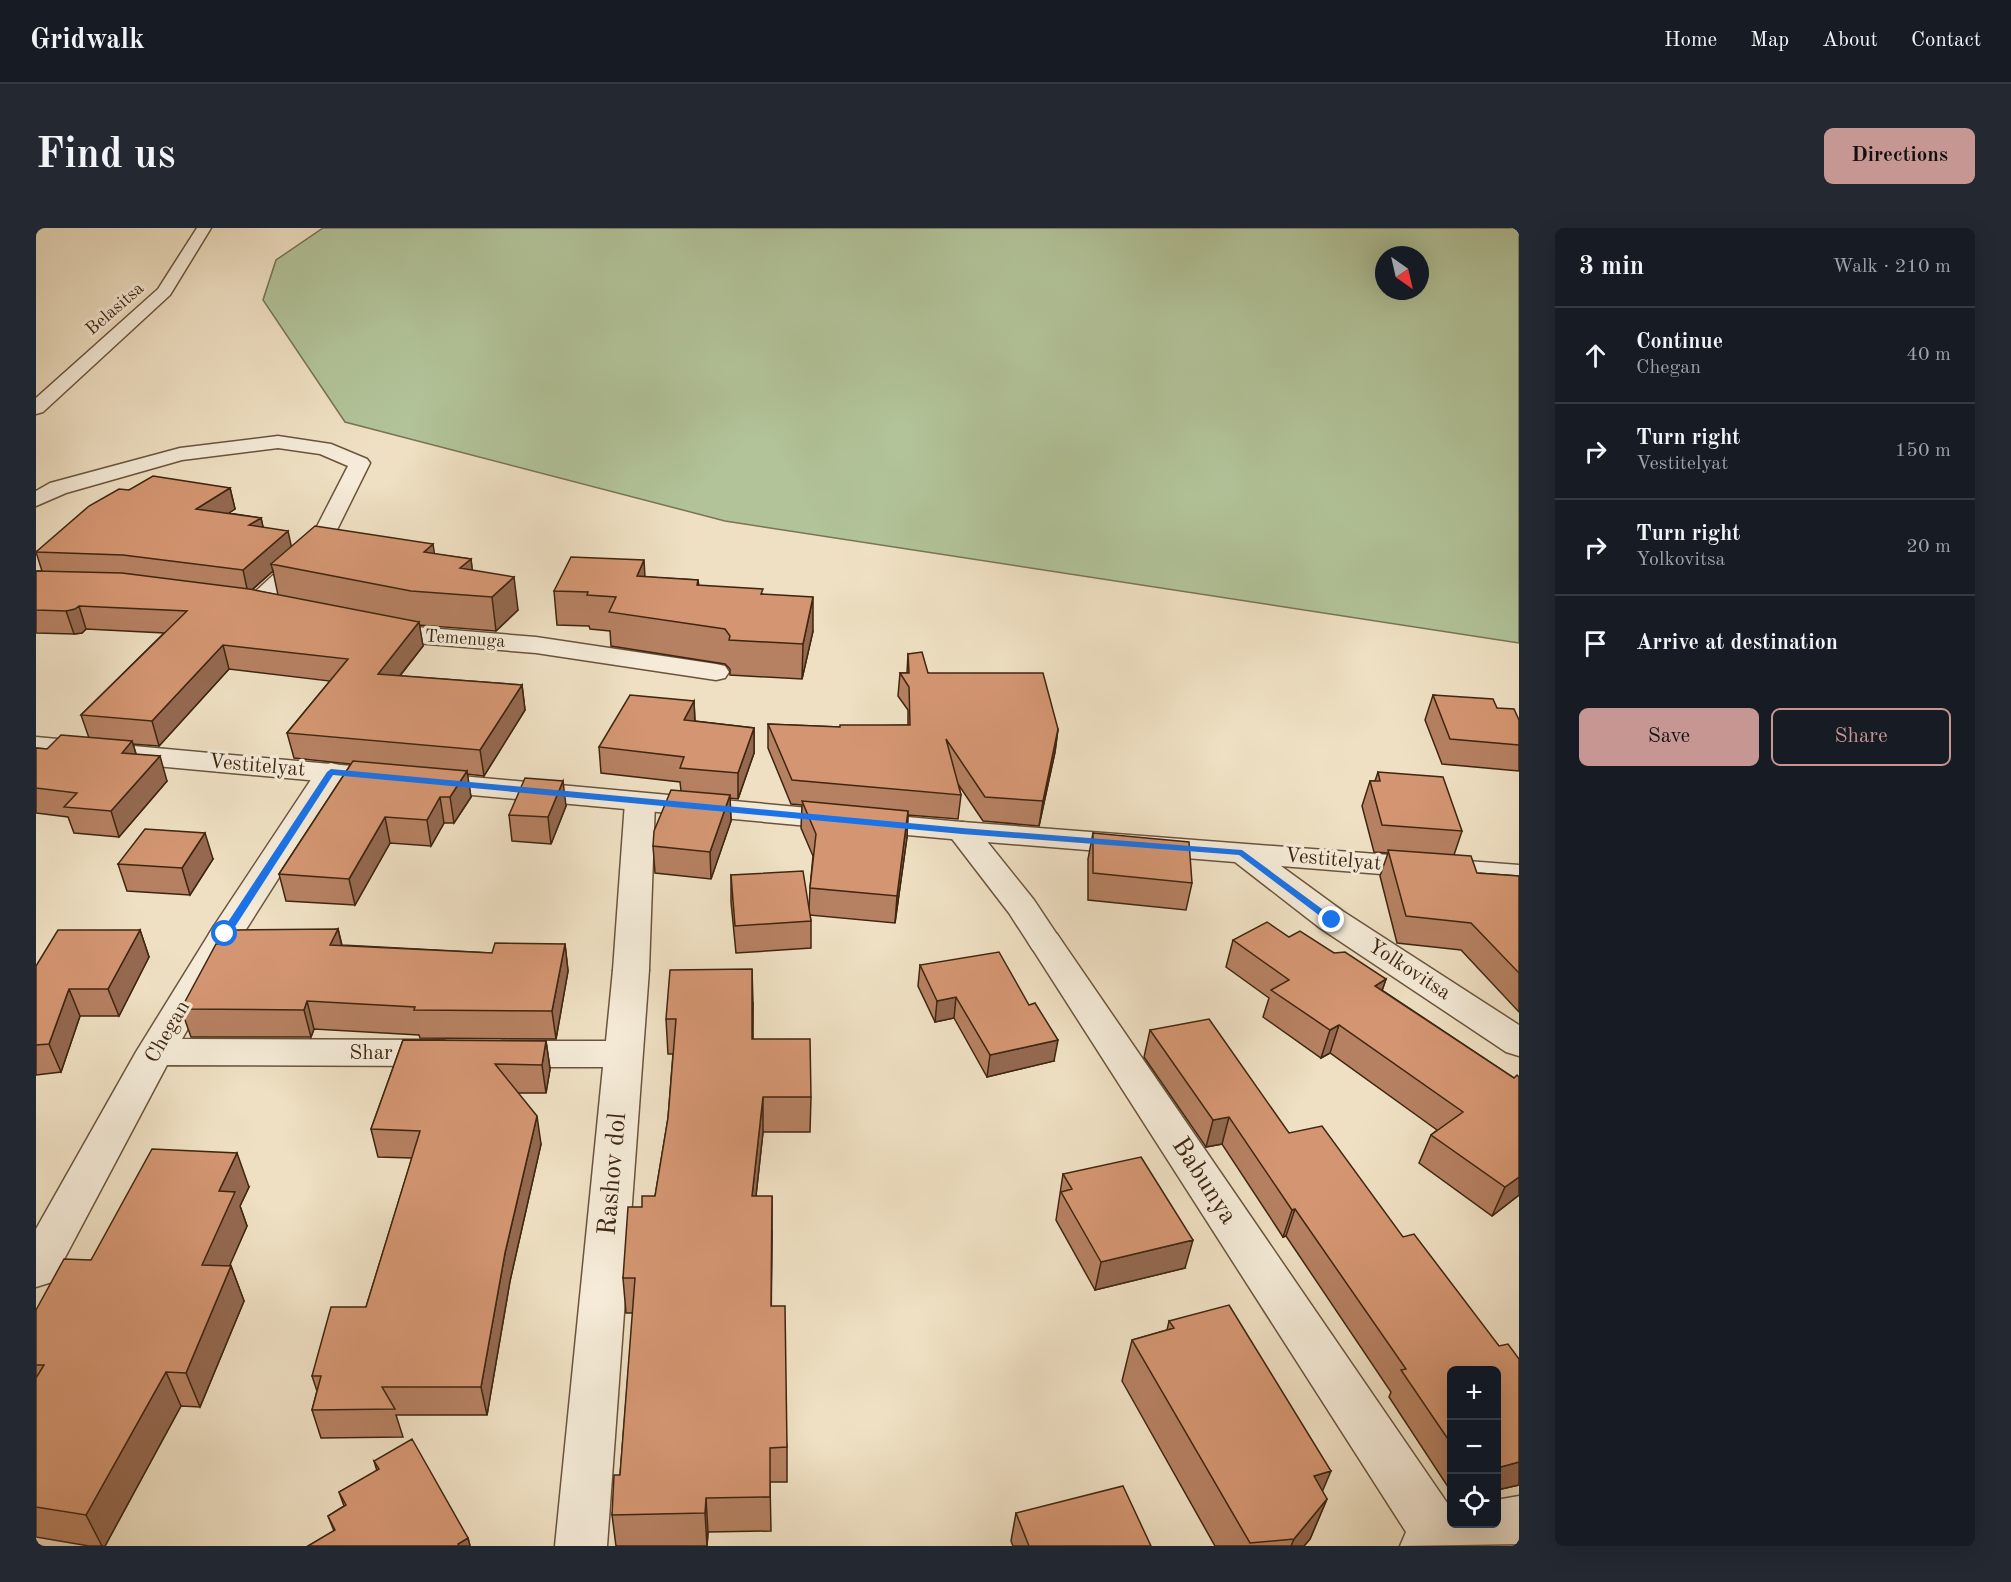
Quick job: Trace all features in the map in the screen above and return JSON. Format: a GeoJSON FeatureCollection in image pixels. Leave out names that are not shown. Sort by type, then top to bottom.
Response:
{"type":"FeatureCollection","features":[{"type":"Feature","properties":{"kind":"street","name":"Belasitsa"},"geometry":{"type":"LineString","coordinates":[[36,408],[164,292],[204,228]]}},
{"type":"Feature","properties":{"kind":"street"},"geometry":{"type":"LineString","coordinates":[[36,499],[58,488],[180,454],[278,442],[324,448],[360,464],[320,545],[244,601],[290,610]]}},
{"type":"Feature","properties":{"kind":"street","name":"Temenuga"},"geometry":{"type":"LineString","coordinates":[[347,621],[416,635],[536,645],[716,672]]}},
{"type":"Feature","properties":{"kind":"street","name":"Vestitelyat"},"geometry":{"type":"LineString","coordinates":[[36,746],[962,831],[1519,874]]}},
{"type":"Feature","properties":{"kind":"street","name":"Chegan"},"geometry":{"type":"LineString","coordinates":[[36,1269],[155,1052],[225,934],[331,772]]}},
{"type":"Feature","properties":{"kind":"street","name":"Rashov dol"},"geometry":{"type":"LineString","coordinates":[[581,1546],[631,970],[640,802]]}},
{"type":"Feature","properties":{"kind":"street","name":"Babunya"},"geometry":{"type":"LineString","coordinates":[[962,831],[1022,907],[1433,1541]]}},
{"type":"Feature","properties":{"kind":"street","name":"Yolkovitsa"},"geometry":{"type":"LineString","coordinates":[[1242,852],[1332,920],[1519,1043]]}},
{"type":"Feature","properties":{"kind":"street","name":"Shar"},"geometry":{"type":"LineString","coordinates":[[155,1052],[624,1054]]}},
{"type":"Feature","properties":{"kind":"street"},"geometry":{"type":"LineString","coordinates":[[1433,1541],[1519,1520]]}},
{"type":"Feature","properties":{"kind":"green space"},"geometry":{"type":"Polygon","coordinates":[[[323,228],[1519,228],[1519,643],[725,521],[345,422],[263,300],[276,260],[323,228]]]}},
{"type":"Feature","properties":{"kind":"building"},"geometry":{"type":"Polygon","coordinates":[[[153,476],[230,488],[196,509],[261,518],[249,525],[288,531],[243,570],[123,555],[36,552],[89,506],[119,489],[129,490],[153,476]]]}},
{"type":"Feature","properties":{"kind":"building"},"geometry":{"type":"Polygon","coordinates":[[[315,526],[433,544],[424,552],[471,559],[460,568],[514,577],[492,597],[411,591],[271,564],[315,526]]]}},
{"type":"Feature","properties":{"kind":"building"},"geometry":{"type":"Polygon","coordinates":[[[571,557],[644,560],[637,576],[698,580],[697,585],[763,589],[761,594],[813,597],[803,644],[729,640],[730,636],[725,629],[609,612],[616,597],[587,595],[588,592],[554,591],[571,557]]]}},
{"type":"Feature","properties":{"kind":"building"},"geometry":{"type":"Polygon","coordinates":[[[36,571],[122,573],[249,589],[419,622],[378,674],[522,685],[480,750],[287,733],[348,659],[223,645],[152,721],[81,715],[187,611],[79,606],[66,611],[36,610],[36,571]]]}},
{"type":"Feature","properties":{"kind":"building"},"geometry":{"type":"Polygon","coordinates":[[[922,652],[928,673],[1043,673],[1058,729],[1043,801],[985,797],[946,739],[961,795],[792,780],[768,724],[840,727],[840,725],[910,725],[909,687],[900,673],[909,673],[908,654],[922,652]]]}},
{"type":"Feature","properties":{"kind":"building"},"geometry":{"type":"Polygon","coordinates":[[[630,695],[694,701],[684,720],[754,728],[738,773],[680,768],[684,757],[599,747],[630,695]]]}},
{"type":"Feature","properties":{"kind":"building"},"geometry":{"type":"Polygon","coordinates":[[[1433,695],[1493,699],[1497,708],[1514,709],[1519,720],[1519,745],[1450,739],[1433,695]]]}},
{"type":"Feature","properties":{"kind":"building"},"geometry":{"type":"Polygon","coordinates":[[[61,735],[132,741],[122,753],[160,756],[111,811],[64,807],[77,793],[36,788],[36,748],[47,749],[61,735]]]}},
{"type":"Feature","properties":{"kind":"building"},"geometry":{"type":"Polygon","coordinates":[[[353,761],[467,771],[450,797],[440,797],[427,820],[385,817],[349,879],[279,874],[353,761]]]}},
{"type":"Feature","properties":{"kind":"building"},"geometry":{"type":"Polygon","coordinates":[[[1378,772],[1443,777],[1462,831],[1382,825],[1370,781],[1380,781],[1378,772]]]}},
{"type":"Feature","properties":{"kind":"building"},"geometry":{"type":"Polygon","coordinates":[[[525,778],[563,781],[548,817],[509,815],[525,778]]]}},
{"type":"Feature","properties":{"kind":"building"},"geometry":{"type":"Polygon","coordinates":[[[671,790],[730,795],[710,852],[653,846],[654,831],[671,790]]]}},
{"type":"Feature","properties":{"kind":"building"},"geometry":{"type":"Polygon","coordinates":[[[802,801],[908,811],[897,896],[810,888],[816,834],[802,801]]]}},
{"type":"Feature","properties":{"kind":"building"},"geometry":{"type":"Polygon","coordinates":[[[145,829],[205,833],[182,868],[118,864],[145,829]]]}},
{"type":"Feature","properties":{"kind":"building"},"geometry":{"type":"Polygon","coordinates":[[[1093,833],[1189,842],[1192,883],[1093,873],[1093,833]]]}},
{"type":"Feature","properties":{"kind":"building"},"geometry":{"type":"Polygon","coordinates":[[[1388,850],[1471,856],[1477,873],[1519,876],[1519,973],[1471,923],[1406,916],[1388,850]]]}},
{"type":"Feature","properties":{"kind":"building"},"geometry":{"type":"Polygon","coordinates":[[[803,871],[811,921],[735,926],[731,875],[803,871]]]}},
{"type":"Feature","properties":{"kind":"building"},"geometry":{"type":"Polygon","coordinates":[[[1267,922],[1289,937],[1300,931],[1334,953],[1345,952],[1386,979],[1375,986],[1514,1078],[1517,1075],[1519,1077],[1519,1177],[1505,1187],[1431,1135],[1463,1112],[1339,1025],[1330,1030],[1271,990],[1289,980],[1233,940],[1267,922]]]}},
{"type":"Feature","properties":{"kind":"building"},"geometry":{"type":"Polygon","coordinates":[[[338,929],[330,945],[492,953],[495,943],[565,944],[552,1011],[414,1010],[415,1007],[307,1001],[304,1010],[181,1009],[216,944],[227,944],[236,930],[338,929]]]}},
{"type":"Feature","properties":{"kind":"building"},"geometry":{"type":"Polygon","coordinates":[[[58,930],[140,930],[108,989],[69,989],[49,1044],[36,1045],[36,966],[58,930]]]}},
{"type":"Feature","properties":{"kind":"building"},"geometry":{"type":"Polygon","coordinates":[[[999,952],[1029,1005],[1035,1003],[1058,1040],[990,1055],[956,997],[937,1001],[920,965],[999,952]]]}},
{"type":"Feature","properties":{"kind":"building"},"geometry":{"type":"Polygon","coordinates":[[[752,969],[752,1039],[810,1039],[811,1097],[763,1097],[752,1196],[772,1196],[771,1306],[785,1306],[787,1447],[770,1448],[770,1497],[706,1498],[705,1513],[612,1515],[614,1475],[620,1475],[635,1278],[623,1278],[628,1207],[642,1207],[642,1196],[655,1196],[668,1118],[676,1019],[666,1019],[670,970],[752,969]]]}},
{"type":"Feature","properties":{"kind":"building"},"geometry":{"type":"Polygon","coordinates":[[[1209,1019],[1289,1133],[1322,1126],[1403,1237],[1414,1234],[1499,1346],[1508,1344],[1519,1359],[1519,1462],[1501,1467],[1501,1366],[1447,1366],[1447,1438],[1401,1370],[1406,1369],[1295,1209],[1292,1210],[1229,1117],[1213,1120],[1150,1030],[1209,1019]]]}},
{"type":"Feature","properties":{"kind":"building"},"geometry":{"type":"Polygon","coordinates":[[[403,1040],[546,1041],[542,1065],[495,1064],[537,1116],[505,1253],[481,1387],[382,1387],[395,1409],[312,1410],[321,1376],[312,1376],[331,1307],[366,1307],[420,1131],[371,1129],[403,1040]]]}},
{"type":"Feature","properties":{"kind":"building"},"geometry":{"type":"Polygon","coordinates":[[[152,1149],[237,1153],[219,1191],[235,1192],[202,1265],[231,1266],[186,1373],[166,1372],[86,1515],[36,1507],[36,1378],[44,1365],[36,1365],[36,1310],[64,1259],[91,1260],[152,1149]]]}},
{"type":"Feature","properties":{"kind":"building"},"geometry":{"type":"Polygon","coordinates":[[[1141,1157],[1193,1240],[1101,1262],[1061,1192],[1072,1189],[1063,1174],[1141,1157]]]}},
{"type":"Feature","properties":{"kind":"building"},"geometry":{"type":"Polygon","coordinates":[[[1229,1305],[1331,1471],[1314,1476],[1327,1499],[1294,1539],[1250,1543],[1132,1340],[1174,1328],[1169,1321],[1229,1305]]]}},
{"type":"Feature","properties":{"kind":"building"},"geometry":{"type":"Polygon","coordinates":[[[412,1439],[468,1538],[458,1544],[459,1546],[308,1546],[335,1530],[328,1516],[346,1505],[339,1492],[379,1469],[374,1461],[412,1439]]]}},
{"type":"Feature","properties":{"kind":"building"},"geometry":{"type":"Polygon","coordinates":[[[1123,1486],[1151,1546],[1029,1546],[1016,1513],[1123,1486]]]}},
{"type":"Feature","properties":{"kind":"route"},"geometry":{"type":"LineString","coordinates":[[225,934],[331,772],[962,831],[1242,852],[1332,920]]}}]}
